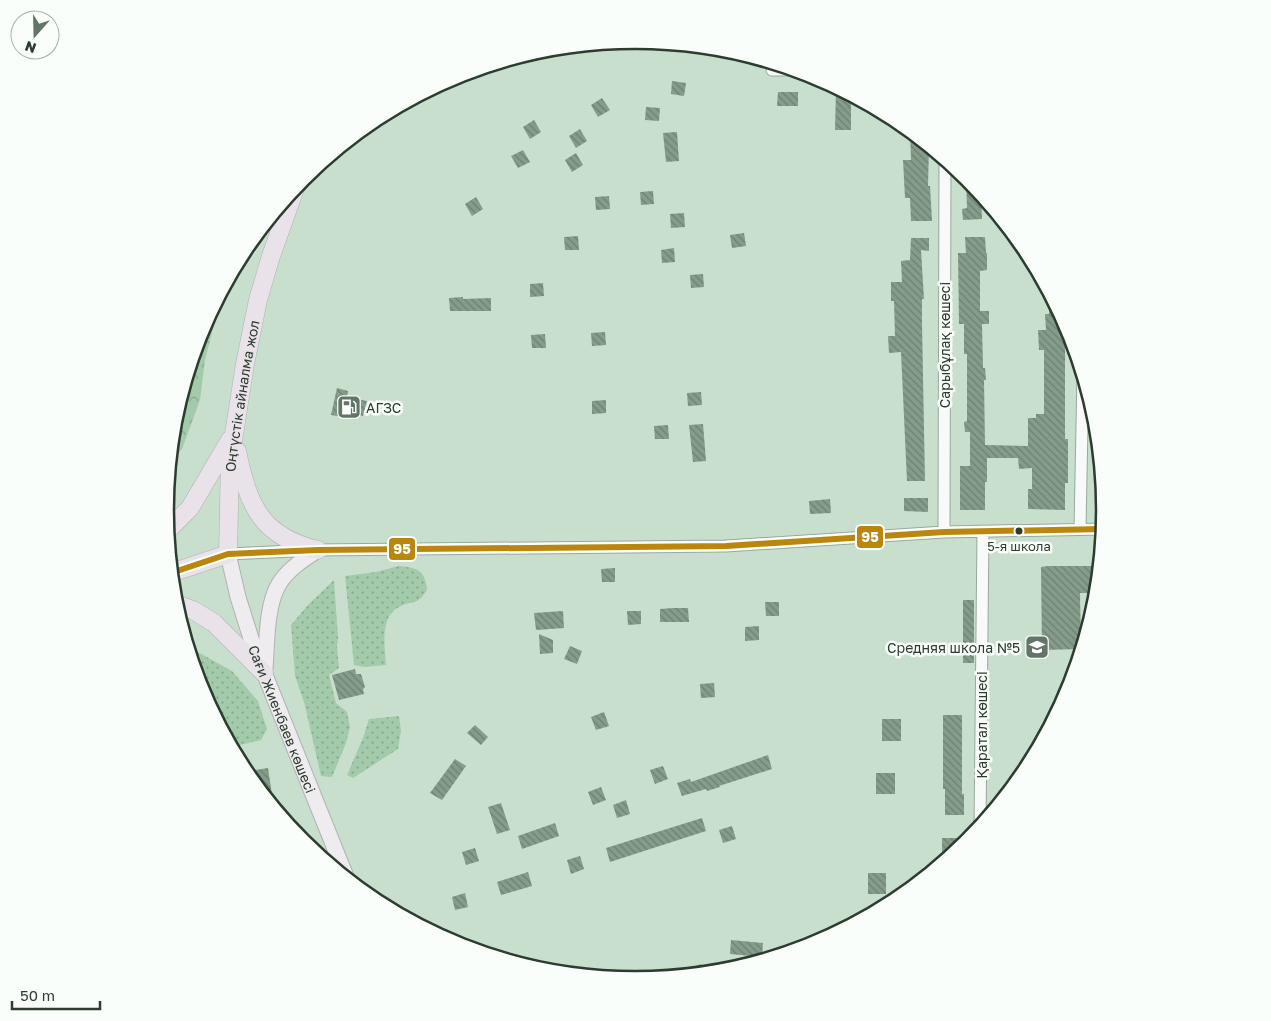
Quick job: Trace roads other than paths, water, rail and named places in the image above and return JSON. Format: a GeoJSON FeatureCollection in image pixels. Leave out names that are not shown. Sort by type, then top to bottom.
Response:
{"type":"FeatureCollection","features":[{"type":"Feature","properties":{"kind":"highway","name":"Оңтүстік айналма жол"},"geometry":{"type":"LineString","coordinates":[[228,554],[229,484],[234,434],[245,364],[258,300],[289,205]]}},
{"type":"Feature","properties":{"kind":"highway"},"geometry":{"type":"LineString","coordinates":[[174,524],[190,508],[234,434]]}},
{"type":"Feature","properties":{"kind":"highway"},"geometry":{"type":"LineString","coordinates":[[234,434],[243,480],[260,517],[278,535],[301,546],[318,550]]}},
{"type":"Feature","properties":{"kind":"highway"},"geometry":{"type":"LineString","coordinates":[[178,571],[228,554]]}},
{"type":"Feature","properties":{"kind":"highway"},"geometry":{"type":"LineString","coordinates":[[184,607],[193,610],[214,623],[264,673]]}},
{"type":"Feature","properties":{"kind":"main road"},"geometry":{"type":"LineString","coordinates":[[264,673],[268,625],[272,602],[279,584],[290,571],[318,550]]}},
{"type":"Feature","properties":{"kind":"main road","name":"Сағи Жиенбаев көшесі"},"geometry":{"type":"LineString","coordinates":[[228,554],[246,625],[341,866]]}},
{"type":"Feature","properties":{"kind":"street","name":"Сарыбұлақ көшесі"},"geometry":{"type":"LineString","coordinates":[[944,532],[945,168]]}},
{"type":"Feature","properties":{"kind":"street"},"geometry":{"type":"LineString","coordinates":[[1080,529],[1083,394]]}},
{"type":"Feature","properties":{"kind":"street"},"geometry":{"type":"LineString","coordinates":[[228,554],[318,550],[726,546],[944,532],[1096,529]]}},
{"type":"Feature","properties":{"kind":"street","name":"Қаратал көшесі"},"geometry":{"type":"LineString","coordinates":[[983,531],[985,813]]}},
{"type":"Feature","properties":{"kind":"place","name":"АГЗС"},"geometry":{"type":"Point","coordinates":[349,407]}},
{"type":"Feature","properties":{"kind":"place","name":"5-я школа"},"geometry":{"type":"Point","coordinates":[1019,531]}},
{"type":"Feature","properties":{"kind":"place","name":"Средняя школа №5"},"geometry":{"type":"Point","coordinates":[1037,647]}}]}
